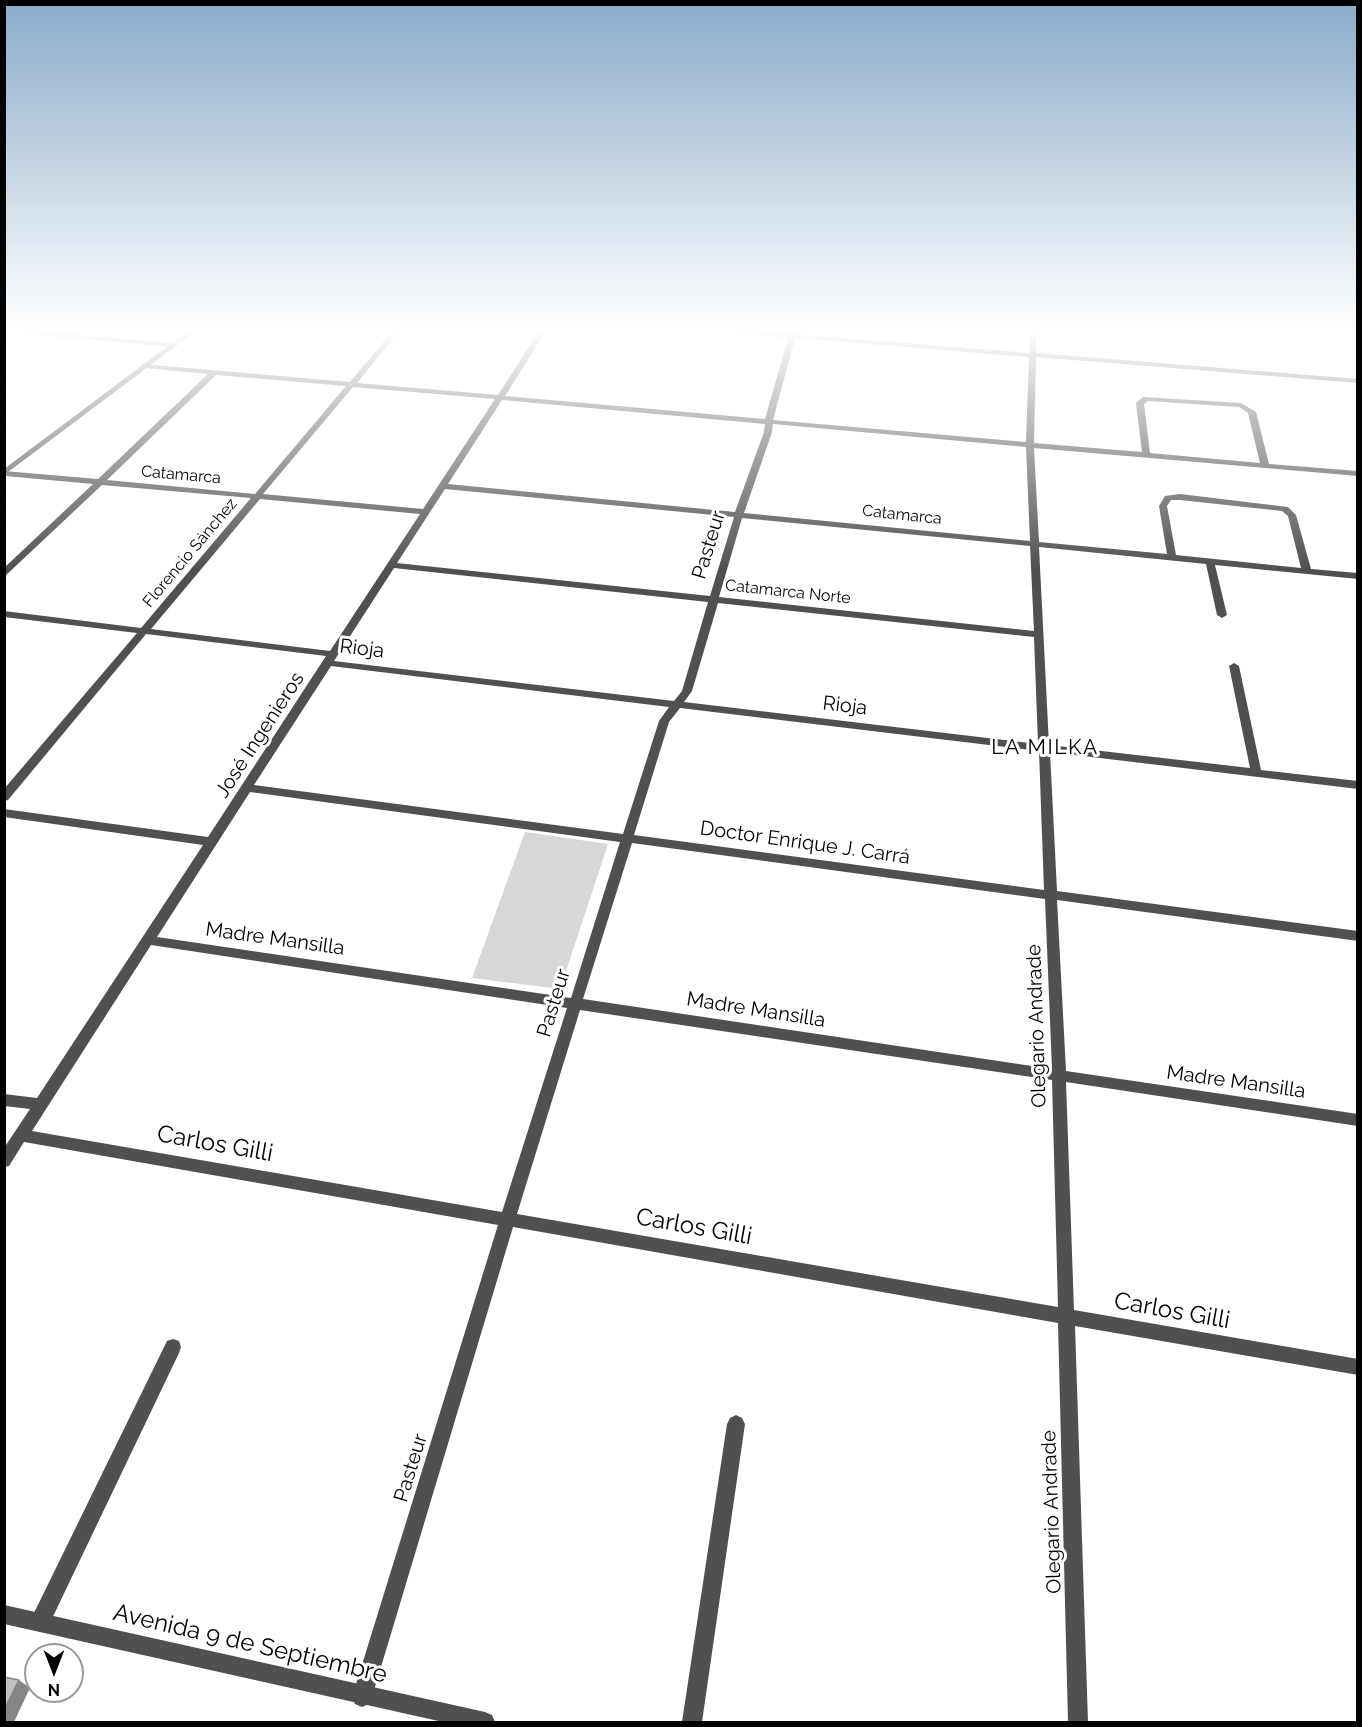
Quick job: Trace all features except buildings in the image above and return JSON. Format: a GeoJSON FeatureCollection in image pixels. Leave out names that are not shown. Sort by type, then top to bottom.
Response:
{"type":"FeatureCollection","features":[{"type":"Feature","properties":{"kind":"street"},"geometry":{"type":"LineString","coordinates":[[4,472],[88,409]]}},
{"type":"Feature","properties":{"kind":"street"},"geometry":{"type":"LineString","coordinates":[[4,574],[176,409]]}},
{"type":"Feature","properties":{"kind":"street","name":"Florencio Sánchez"},"geometry":{"type":"LineString","coordinates":[[4,797],[331,409]]}},
{"type":"Feature","properties":{"kind":"street","name":"José Ingenieros"},"geometry":{"type":"LineString","coordinates":[[4,1161],[493,409]]}},
{"type":"Feature","properties":{"kind":"street"},"geometry":{"type":"LineString","coordinates":[[618,409],[1358,474]]}},
{"type":"Feature","properties":{"kind":"street","name":"Pasteur"},"geometry":{"type":"LineString","coordinates":[[362,1697],[626,838],[664,721],[687,691],[713,599],[768,432],[772,409]]}},
{"type":"Feature","properties":{"kind":"street","name":"Olegario Andrade"},"geometry":{"type":"LineString","coordinates":[[1031,409],[1030,445],[1034,544],[1059,1075],[1078,1722]]}},
{"type":"Feature","properties":{"kind":"street"},"geometry":{"type":"LineString","coordinates":[[1141,409],[1146,455]]}},
{"type":"Feature","properties":{"kind":"street"},"geometry":{"type":"LineString","coordinates":[[1247,409],[1252,412],[1265,465]]}},
{"type":"Feature","properties":{"kind":"street","name":"Catamarca"},"geometry":{"type":"LineString","coordinates":[[4,472],[426,512]]}},
{"type":"Feature","properties":{"kind":"street","name":"Catamarca"},"geometry":{"type":"LineString","coordinates":[[442,486],[1358,576]]}},
{"type":"Feature","properties":{"kind":"street"},"geometry":{"type":"LineString","coordinates":[[1172,558],[1163,506],[1168,498],[1180,497],[1285,509],[1292,515],[1307,571]]}},
{"type":"Feature","properties":{"kind":"street"},"geometry":{"type":"LineString","coordinates":[[1210,561],[1222,615]]}},
{"type":"Feature","properties":{"kind":"street","name":"Catamarca Norte"},"geometry":{"type":"LineString","coordinates":[[392,565],[1038,634]]}},
{"type":"Feature","properties":{"kind":"street","name":"Rioja"},"geometry":{"type":"LineString","coordinates":[[4,614],[676,704],[1358,785]]}},
{"type":"Feature","properties":{"kind":"street"},"geometry":{"type":"LineString","coordinates":[[1234,666],[1256,773]]}},
{"type":"Feature","properties":{"kind":"street","name":"Doctor Enrique J. Carrá"},"geometry":{"type":"LineString","coordinates":[[246,788],[1358,936]]}},
{"type":"Feature","properties":{"kind":"street"},"geometry":{"type":"LineString","coordinates":[[4,813],[212,842]]}},
{"type":"Feature","properties":{"kind":"street","name":"Madre Mansilla"},"geometry":{"type":"LineString","coordinates":[[148,940],[1358,1120]]}},
{"type":"Feature","properties":{"kind":"street"},"geometry":{"type":"LineString","coordinates":[[4,1100],[40,1106]]}},
{"type":"Feature","properties":{"kind":"street","name":"Carlos Gilli"},"geometry":{"type":"LineString","coordinates":[[21,1135],[1358,1367]]}},
{"type":"Feature","properties":{"kind":"street"},"geometry":{"type":"LineString","coordinates":[[40,1622],[173,1347]]}},
{"type":"Feature","properties":{"kind":"street"},"geometry":{"type":"LineString","coordinates":[[692,1722],[736,1424]]}},
{"type":"Feature","properties":{"kind":"street","name":"Avenida 9 de Septiembre"},"geometry":{"type":"LineString","coordinates":[[4,1614],[362,1697],[485,1722]]}},
{"type":"Feature","properties":{"kind":"shaded area"},"geometry":{"type":"Polygon","coordinates":[[[525,832],[608,844],[560,989],[472,978],[525,832]]]}},
{"type":"Feature","properties":{"kind":"district","name":"LA MILKA"},"geometry":{"type":"Point","coordinates":[1045,748]}}]}
